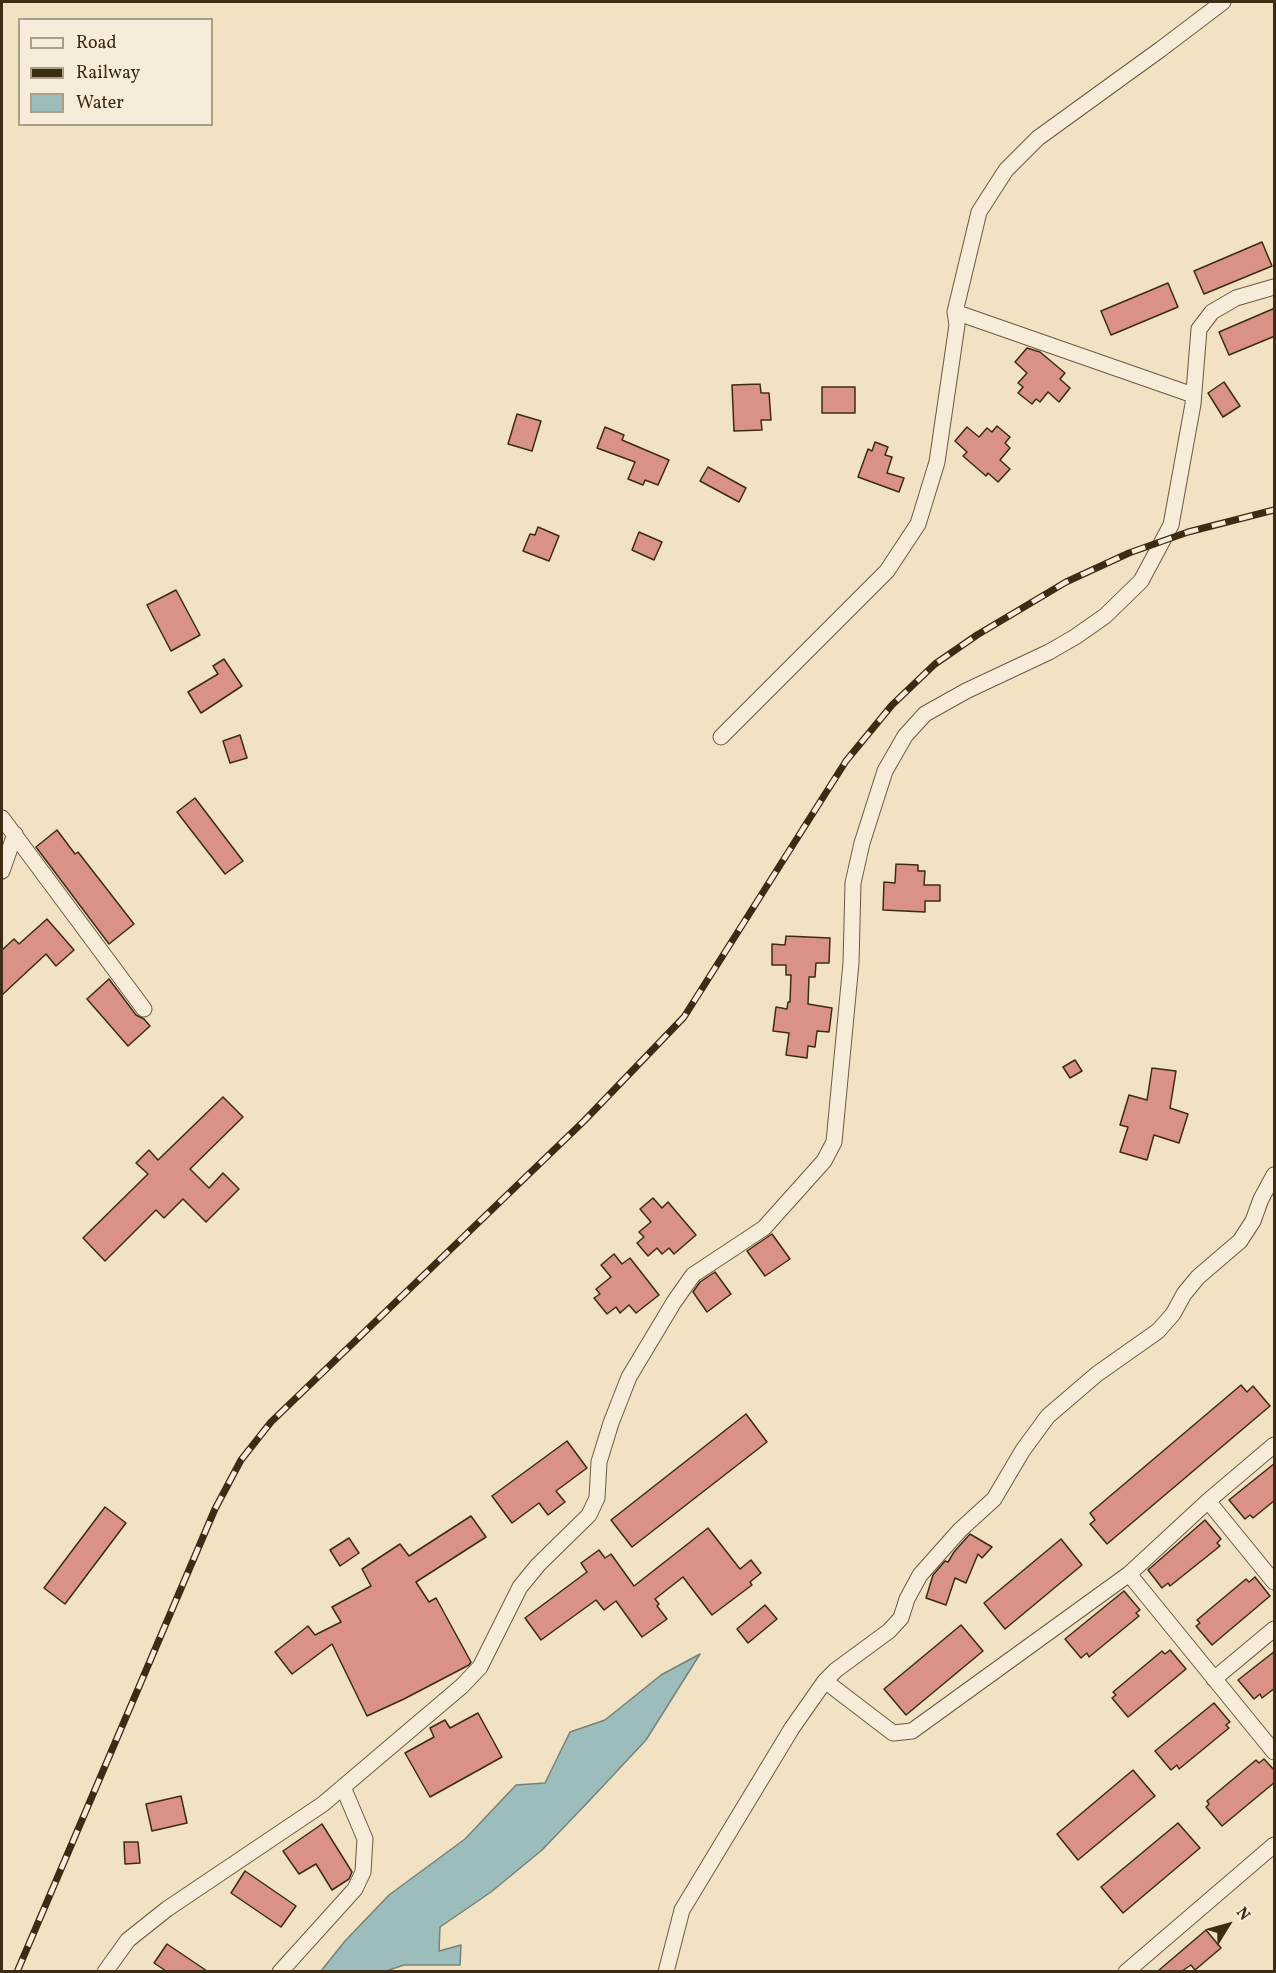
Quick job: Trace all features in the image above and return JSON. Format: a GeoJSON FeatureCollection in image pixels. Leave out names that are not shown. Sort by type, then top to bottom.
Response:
{"type":"FeatureCollection","features":[{"type":"Feature","properties":{"kind":"street"},"geometry":{"type":"LineString","coordinates":[[721,737],[888,571],[918,524],[937,462],[957,325],[956,312],[979,212],[1006,170],[1038,138],[1161,50],[1223,2]]}},
{"type":"Feature","properties":{"kind":"street"},"geometry":{"type":"LineString","coordinates":[[105,1971],[128,1940],[167,1910],[323,1803],[462,1686],[480,1667],[520,1587],[538,1565],[589,1515],[597,1498],[599,1462],[629,1377],[674,1302],[693,1275],[764,1228],[824,1161],[834,1142],[851,963],[853,883],[862,843],[885,771],[905,736],[925,714],[1075,637],[1105,616],[1141,581],[1171,525],[1193,395],[1199,329],[1212,312],[1236,298],[1275,287]]}},
{"type":"Feature","properties":{"kind":"street"},"geometry":{"type":"LineString","coordinates":[[956,312],[1193,395]]}},
{"type":"Feature","properties":{"kind":"street"},"geometry":{"type":"LineString","coordinates":[[2,818],[144,1009]]}},
{"type":"Feature","properties":{"kind":"street"},"geometry":{"type":"LineString","coordinates":[[2,871],[15,834]]}},
{"type":"Feature","properties":{"kind":"street"},"geometry":{"type":"LineString","coordinates":[[666,1971],[682,1910],[792,1728],[825,1681],[836,1670],[889,1631],[901,1617],[907,1599],[920,1575],[960,1530],[994,1499],[1023,1450],[1048,1416],[1097,1374],[1158,1331],[1173,1314],[1184,1294],[1198,1277],[1240,1241],[1253,1221],[1261,1199],[1275,1175]]}},
{"type":"Feature","properties":{"kind":"street"},"geometry":{"type":"LineString","coordinates":[[825,1681],[893,1733],[912,1731],[1129,1574],[1208,1501],[1275,1445]]}},
{"type":"Feature","properties":{"kind":"street"},"geometry":{"type":"LineString","coordinates":[[1208,1501],[1275,1582]]}},
{"type":"Feature","properties":{"kind":"street"},"geometry":{"type":"LineString","coordinates":[[1129,1574],[1275,1752]]}},
{"type":"Feature","properties":{"kind":"street"},"geometry":{"type":"LineString","coordinates":[[1214,1679],[1275,1629]]}},
{"type":"Feature","properties":{"kind":"street"},"geometry":{"type":"LineString","coordinates":[[280,1971],[355,1889],[363,1872],[365,1839],[343,1787]]}},
{"type":"Feature","properties":{"kind":"street"},"geometry":{"type":"LineString","coordinates":[[1126,1971],[1275,1845]]}},
{"type":"Feature","properties":{"kind":"water"},"geometry":{"type":"Polygon","coordinates":[[[700,1654],[646,1740],[589,1801],[542,1850],[491,1892],[440,1927],[439,1951],[461,1945],[460,1965],[404,1965],[383,1972],[321,1971],[345,1941],[389,1895],[465,1839],[516,1785],[545,1783],[570,1732],[605,1720],[661,1675],[700,1654]]]}},
{"type":"Feature","properties":{"kind":"building"},"geometry":{"type":"Polygon","coordinates":[[[1262,242],[1272,266],[1204,294],[1194,271],[1262,242]]]}},
{"type":"Feature","properties":{"kind":"building"},"geometry":{"type":"Polygon","coordinates":[[[1168,283],[1178,307],[1111,335],[1101,311],[1168,283]]]}},
{"type":"Feature","properties":{"kind":"building"},"geometry":{"type":"Polygon","coordinates":[[[1275,308],[1275,336],[1229,355],[1219,332],[1275,308]]]}},
{"type":"Feature","properties":{"kind":"building"},"geometry":{"type":"Polygon","coordinates":[[[1027,348],[1040,352],[1065,373],[1060,379],[1070,388],[1059,402],[1048,392],[1040,402],[1036,399],[1032,404],[1018,393],[1023,387],[1018,383],[1027,373],[1015,362],[1027,348]]]}},
{"type":"Feature","properties":{"kind":"building"},"geometry":{"type":"Polygon","coordinates":[[[1224,382],[1240,406],[1223,417],[1208,393],[1224,382]]]}},
{"type":"Feature","properties":{"kind":"building"},"geometry":{"type":"Polygon","coordinates":[[[760,384],[761,393],[769,393],[771,420],[761,420],[762,430],[734,431],[732,385],[760,384]]]}},
{"type":"Feature","properties":{"kind":"building"},"geometry":{"type":"Polygon","coordinates":[[[822,387],[855,387],[855,413],[822,413],[822,387]]]}},
{"type":"Feature","properties":{"kind":"building"},"geometry":{"type":"Polygon","coordinates":[[[517,414],[541,421],[532,451],[508,444],[517,414]]]}},
{"type":"Feature","properties":{"kind":"building"},"geometry":{"type":"Polygon","coordinates":[[[997,426],[1010,437],[1005,443],[1010,448],[1000,460],[1010,469],[998,482],[988,473],[986,476],[963,456],[967,452],[955,441],[967,427],[979,437],[987,428],[992,432],[997,426]]]}},
{"type":"Feature","properties":{"kind":"building"},"geometry":{"type":"Polygon","coordinates":[[[605,427],[624,435],[622,440],[669,460],[658,485],[645,480],[643,485],[628,479],[635,462],[597,448],[605,427]]]}},
{"type":"Feature","properties":{"kind":"building"},"geometry":{"type":"Polygon","coordinates":[[[875,442],[888,447],[885,455],[892,457],[887,473],[904,478],[899,492],[858,477],[868,449],[872,451],[875,442]]]}},
{"type":"Feature","properties":{"kind":"building"},"geometry":{"type":"Polygon","coordinates":[[[708,467],[746,488],[739,502],[700,481],[708,467]]]}},
{"type":"Feature","properties":{"kind":"building"},"geometry":{"type":"Polygon","coordinates":[[[538,527],[559,536],[549,561],[523,551],[530,534],[535,535],[538,527]]]}},
{"type":"Feature","properties":{"kind":"building"},"geometry":{"type":"Polygon","coordinates":[[[639,532],[662,542],[654,560],[632,550],[639,532]]]}},
{"type":"Feature","properties":{"kind":"building"},"geometry":{"type":"Polygon","coordinates":[[[176,590],[200,635],[171,651],[147,605],[176,590]]]}},
{"type":"Feature","properties":{"kind":"building"},"geometry":{"type":"Polygon","coordinates":[[[224,659],[242,686],[201,713],[188,692],[218,674],[213,666],[224,659]]]}},
{"type":"Feature","properties":{"kind":"building"},"geometry":{"type":"Polygon","coordinates":[[[240,735],[247,758],[230,763],[223,741],[240,735]]]}},
{"type":"Feature","properties":{"kind":"building"},"geometry":{"type":"Polygon","coordinates":[[[195,798],[243,861],[225,874],[177,812],[195,798]]]}},
{"type":"Feature","properties":{"kind":"building"},"geometry":{"type":"Polygon","coordinates":[[[57,830],[75,854],[78,852],[134,924],[109,944],[36,847],[57,830]]]}},
{"type":"Feature","properties":{"kind":"building"},"geometry":{"type":"Polygon","coordinates":[[[896,864],[918,865],[918,871],[925,871],[924,885],[940,885],[940,901],[925,901],[925,912],[883,910],[884,882],[895,883],[896,864]]]}},
{"type":"Feature","properties":{"kind":"building"},"geometry":{"type":"Polygon","coordinates":[[[47,919],[74,950],[56,966],[46,954],[2,995],[2,950],[14,939],[19,944],[47,919]]]}},
{"type":"Feature","properties":{"kind":"building"},"geometry":{"type":"Polygon","coordinates":[[[786,936],[830,938],[829,963],[816,963],[815,977],[809,977],[808,1004],[832,1008],[829,1032],[817,1031],[815,1047],[808,1046],[807,1058],[786,1055],[789,1033],[773,1031],[776,1007],[787,1009],[788,1002],[790,1002],[791,975],[786,975],[786,965],[772,965],[772,944],[785,945],[786,936]]]}},
{"type":"Feature","properties":{"kind":"building"},"geometry":{"type":"Polygon","coordinates":[[[109,979],[136,1015],[150,1026],[128,1046],[87,999],[109,979]]]}},
{"type":"Feature","properties":{"kind":"building"},"geometry":{"type":"Polygon","coordinates":[[[1075,1060],[1082,1071],[1070,1078],[1063,1067],[1075,1060]]]}},
{"type":"Feature","properties":{"kind":"building"},"geometry":{"type":"Polygon","coordinates":[[[1152,1068],[1176,1071],[1170,1108],[1188,1114],[1179,1143],[1154,1135],[1147,1160],[1120,1152],[1128,1127],[1120,1125],[1129,1095],[1147,1100],[1152,1068]]]}},
{"type":"Feature","properties":{"kind":"building"},"geometry":{"type":"Polygon","coordinates":[[[223,1097],[243,1117],[190,1169],[209,1188],[223,1173],[239,1189],[206,1222],[183,1199],[164,1218],[156,1210],[105,1261],[83,1238],[148,1174],[136,1163],[149,1150],[158,1160],[223,1097]]]}},
{"type":"Feature","properties":{"kind":"building"},"geometry":{"type":"Polygon","coordinates":[[[653,1198],[662,1208],[668,1202],[696,1235],[674,1254],[669,1248],[662,1254],[657,1248],[648,1256],[637,1243],[644,1237],[639,1232],[651,1222],[640,1209],[653,1198]]]}},
{"type":"Feature","properties":{"kind":"building"},"geometry":{"type":"Polygon","coordinates":[[[772,1234],[790,1259],[765,1276],[747,1251],[772,1234]]]}},
{"type":"Feature","properties":{"kind":"building"},"geometry":{"type":"Polygon","coordinates":[[[614,1254],[622,1264],[630,1258],[659,1295],[636,1313],[629,1305],[620,1313],[616,1307],[607,1314],[594,1298],[600,1294],[596,1289],[611,1277],[601,1265],[614,1254]]]}},
{"type":"Feature","properties":{"kind":"building"},"geometry":{"type":"Polygon","coordinates":[[[715,1272],[731,1294],[707,1312],[693,1292],[700,1282],[715,1272]]]}},
{"type":"Feature","properties":{"kind":"building"},"geometry":{"type":"Polygon","coordinates":[[[1241,1385],[1247,1392],[1253,1386],[1270,1406],[1107,1544],[1090,1524],[1095,1520],[1090,1513],[1241,1385]]]}},
{"type":"Feature","properties":{"kind":"building"},"geometry":{"type":"Polygon","coordinates":[[[746,1414],[767,1442],[632,1547],[611,1520],[746,1414]]]}},
{"type":"Feature","properties":{"kind":"building"},"geometry":{"type":"Polygon","coordinates":[[[567,1441],[587,1468],[556,1491],[565,1502],[548,1515],[539,1503],[512,1523],[492,1496],[567,1441]]]}},
{"type":"Feature","properties":{"kind":"building"},"geometry":{"type":"Polygon","coordinates":[[[1275,1463],[1275,1500],[1253,1518],[1250,1515],[1245,1519],[1229,1500],[1275,1463]]]}},
{"type":"Feature","properties":{"kind":"building"},"geometry":{"type":"Polygon","coordinates":[[[105,1507],[126,1523],[65,1604],[44,1588],[105,1507]]]}},
{"type":"Feature","properties":{"kind":"building"},"geometry":{"type":"Polygon","coordinates":[[[471,1516],[486,1537],[416,1582],[429,1602],[436,1598],[471,1662],[469,1665],[367,1716],[332,1644],[292,1674],[275,1652],[308,1626],[315,1635],[341,1622],[332,1607],[371,1586],[362,1569],[400,1544],[409,1556],[471,1516]]]}},
{"type":"Feature","properties":{"kind":"building"},"geometry":{"type":"Polygon","coordinates":[[[1205,1520],[1221,1539],[1217,1543],[1220,1546],[1170,1586],[1168,1583],[1162,1588],[1148,1570],[1205,1520]]]}},
{"type":"Feature","properties":{"kind":"building"},"geometry":{"type":"Polygon","coordinates":[[[708,1528],[740,1569],[751,1560],[761,1573],[750,1582],[752,1585],[712,1615],[683,1577],[655,1599],[659,1604],[657,1606],[667,1619],[642,1637],[616,1601],[604,1610],[596,1600],[541,1640],[525,1618],[587,1572],[581,1563],[599,1550],[605,1558],[611,1554],[634,1586],[708,1528]]]}},
{"type":"Feature","properties":{"kind":"building"},"geometry":{"type":"Polygon","coordinates":[[[970,1534],[992,1547],[982,1558],[978,1554],[966,1583],[955,1578],[946,1605],[926,1598],[933,1575],[945,1561],[948,1562],[970,1534]]]}},
{"type":"Feature","properties":{"kind":"building"},"geometry":{"type":"Polygon","coordinates":[[[349,1538],[359,1553],[340,1566],[330,1550],[349,1538]]]}},
{"type":"Feature","properties":{"kind":"building"},"geometry":{"type":"Polygon","coordinates":[[[1061,1539],[1082,1565],[1005,1629],[984,1603],[1061,1539]]]}},
{"type":"Feature","properties":{"kind":"building"},"geometry":{"type":"Polygon","coordinates":[[[1255,1577],[1270,1596],[1212,1645],[1196,1626],[1200,1623],[1197,1620],[1246,1579],[1249,1582],[1255,1577]]]}},
{"type":"Feature","properties":{"kind":"building"},"geometry":{"type":"Polygon","coordinates":[[[1124,1591],[1140,1610],[1136,1613],[1139,1616],[1089,1657],[1087,1653],[1081,1658],[1065,1639],[1124,1591]]]}},
{"type":"Feature","properties":{"kind":"building"},"geometry":{"type":"Polygon","coordinates":[[[765,1605],[777,1619],[748,1643],[737,1629],[765,1605]]]}},
{"type":"Feature","properties":{"kind":"building"},"geometry":{"type":"Polygon","coordinates":[[[961,1625],[983,1651],[906,1715],[884,1689],[961,1625]]]}},
{"type":"Feature","properties":{"kind":"building"},"geometry":{"type":"Polygon","coordinates":[[[1170,1650],[1186,1669],[1128,1717],[1112,1698],[1116,1695],[1113,1692],[1162,1651],[1165,1654],[1170,1650]]]}},
{"type":"Feature","properties":{"kind":"building"},"geometry":{"type":"Polygon","coordinates":[[[1275,1651],[1275,1688],[1262,1698],[1260,1694],[1254,1699],[1238,1680],[1275,1651]]]}},
{"type":"Feature","properties":{"kind":"building"},"geometry":{"type":"Polygon","coordinates":[[[1214,1703],[1230,1722],[1226,1725],[1229,1728],[1179,1769],[1177,1765],[1171,1770],[1155,1751],[1214,1703]]]}},
{"type":"Feature","properties":{"kind":"building"},"geometry":{"type":"Polygon","coordinates":[[[478,1713],[502,1757],[430,1797],[405,1753],[434,1737],[430,1728],[445,1720],[450,1728],[478,1713]]]}},
{"type":"Feature","properties":{"kind":"building"},"geometry":{"type":"Polygon","coordinates":[[[1264,1759],[1275,1771],[1275,1782],[1222,1826],[1206,1807],[1209,1804],[1207,1801],[1256,1760],[1259,1763],[1264,1759]]]}},
{"type":"Feature","properties":{"kind":"building"},"geometry":{"type":"Polygon","coordinates":[[[1133,1770],[1155,1796],[1078,1860],[1057,1834],[1133,1770]]]}},
{"type":"Feature","properties":{"kind":"building"},"geometry":{"type":"Polygon","coordinates":[[[181,1796],[187,1823],[152,1831],[146,1804],[181,1796]]]}},
{"type":"Feature","properties":{"kind":"building"},"geometry":{"type":"Polygon","coordinates":[[[1178,1823],[1200,1848],[1123,1913],[1101,1887],[1178,1823]]]}},
{"type":"Feature","properties":{"kind":"building"},"geometry":{"type":"Polygon","coordinates":[[[322,1824],[352,1872],[349,1879],[332,1890],[316,1864],[299,1874],[283,1851],[322,1824]]]}},
{"type":"Feature","properties":{"kind":"building"},"geometry":{"type":"Polygon","coordinates":[[[124,1842],[138,1842],[140,1863],[125,1864],[124,1842]]]}},
{"type":"Feature","properties":{"kind":"building"},"geometry":{"type":"Polygon","coordinates":[[[245,1871],[296,1906],[281,1927],[231,1893],[245,1871]]]}},
{"type":"Feature","properties":{"kind":"building"},"geometry":{"type":"Polygon","coordinates":[[[1206,1930],[1221,1948],[1195,1970],[1191,1965],[1182,1971],[1158,1971],[1206,1930]]]}},
{"type":"Feature","properties":{"kind":"building"},"geometry":{"type":"Polygon","coordinates":[[[167,1944],[207,1971],[166,1971],[154,1963],[167,1944]]]}},
{"type":"Feature","properties":{"kind":"railway"},"geometry":{"type":"LineString","coordinates":[[17,1972],[215,1509],[241,1460],[271,1422],[584,1121],[684,1017],[846,761],[892,705],[935,664],[977,635],[1066,582],[1129,553],[1188,532],[1274,510]]}}]}
